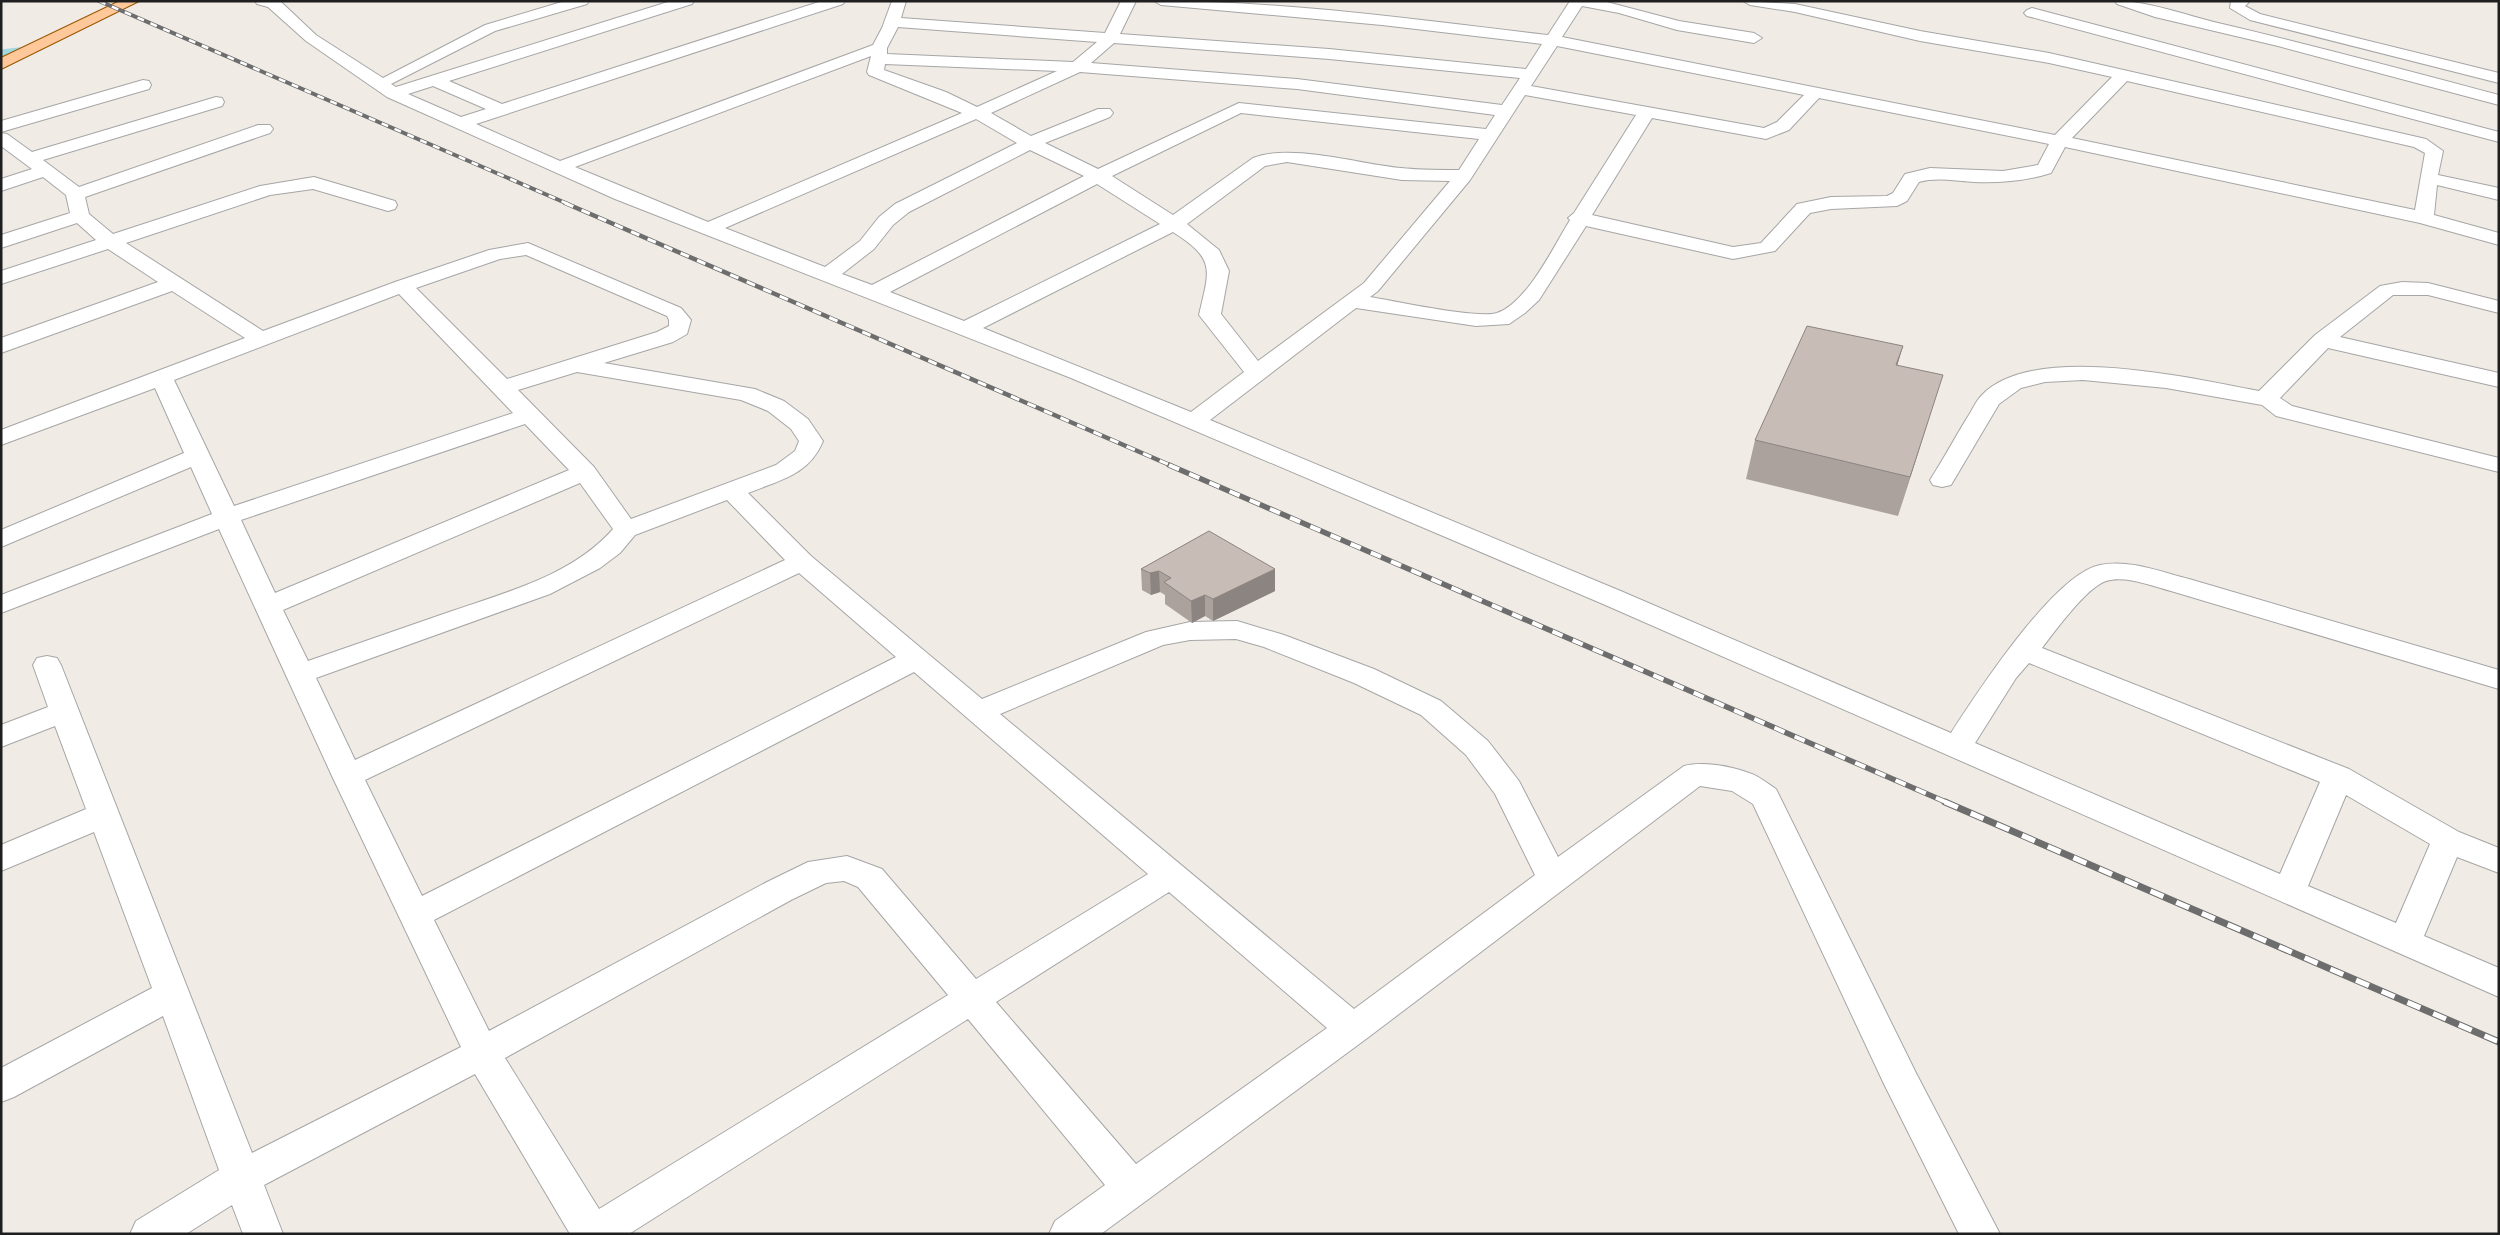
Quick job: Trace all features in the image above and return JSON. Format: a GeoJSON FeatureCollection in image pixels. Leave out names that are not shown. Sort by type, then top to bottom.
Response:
{"type":"FeatureCollection","features":[{"type":"Feature","properties":{"kind":"main road"},"geometry":{"type":"LineString","coordinates":[[1,64],[132,1]]}},
{"type":"Feature","properties":{"kind":"street"},"geometry":{"type":"LineString","coordinates":[[262,1],[273,3],[311,38],[387,88],[622,195],[966,328],[1193,421],[1622,602],[2499,983]]}},
{"type":"Feature","properties":{"kind":"street"},"geometry":{"type":"LineString","coordinates":[[387,88],[490,28],[582,1]]}},
{"type":"Feature","properties":{"kind":"street"},"geometry":{"type":"LineString","coordinates":[[387,88],[433,80],[688,1]]}},
{"type":"Feature","properties":{"kind":"street"},"geometry":{"type":"LineString","coordinates":[[461,123],[838,1]]}},
{"type":"Feature","properties":{"kind":"street"},"geometry":{"type":"LineString","coordinates":[[899,1],[879,54],[875,72],[940,96],[975,112],[1030,143],[1098,176],[1174,224],[1212,254],[1218,271],[1210,315],[1256,373]]}},
{"type":"Feature","properties":{"kind":"street"},"geometry":{"type":"LineString","coordinates":[[710,228],[975,112],[1053,80],[1076,67],[1110,38],[1129,1]]}},
{"type":"Feature","properties":{"kind":"street"},"geometry":{"type":"LineString","coordinates":[[1161,1],[1382,20],[1552,40],[2059,141],[2424,218],[2499,239]]}},
{"type":"Feature","properties":{"kind":"street"},"geometry":{"type":"LineString","coordinates":[[1193,421],[1370,287],[1464,176],[1578,1],[1621,9],[1677,25],[1754,38]]}},
{"type":"Feature","properties":{"kind":"street"},"geometry":{"type":"LineString","coordinates":[[1750,1],[1794,8],[1883,29],[2078,65],[2429,146],[2434,151],[2428,178],[2424,218]]}},
{"type":"Feature","properties":{"kind":"street"},"geometry":{"type":"LineString","coordinates":[[2122,1],[2160,14],[2337,57],[2499,100]]}},
{"type":"Feature","properties":{"kind":"street"},"geometry":{"type":"LineString","coordinates":[[2243,1],[2237,4],[2237,8],[2254,17],[2499,78]]}},
{"type":"Feature","properties":{"kind":"street"},"geometry":{"type":"LineString","coordinates":[[2032,13],[2124,36],[2315,75],[2499,137]]}},
{"type":"Feature","properties":{"kind":"street"},"geometry":{"type":"LineString","coordinates":[[2078,65],[2160,14]]}},
{"type":"Feature","properties":{"kind":"street"},"geometry":{"type":"LineString","coordinates":[[892,22],[1329,54],[1526,82],[1647,112],[1766,134],[1783,126],[1815,93]]}},
{"type":"Feature","properties":{"kind":"street"},"geometry":{"type":"LineString","coordinates":[[559,167],[879,54],[1287,83],[1507,111]]}},
{"type":"Feature","properties":{"kind":"street"},"geometry":{"type":"LineString","coordinates":[[2273,109],[2337,57]]}},
{"type":"Feature","properties":{"kind":"street"},"geometry":{"type":"LineString","coordinates":[[1578,218],[1733,253],[1768,248],[1804,208],[1832,203],[1890,202],[1900,197],[1912,178],[1930,173],[2000,177],[2031,174],[2045,169],[2059,141],[2123,75]]}},
{"type":"Feature","properties":{"kind":"street"},"geometry":{"type":"LineString","coordinates":[[433,80],[501,110]]}},
{"type":"Feature","properties":{"kind":"street"},"geometry":{"type":"LineString","coordinates":[[1,126],[143,85]]}},
{"type":"Feature","properties":{"kind":"street"},"geometry":{"type":"LineString","coordinates":[[30,158],[216,102]]}},
{"type":"Feature","properties":{"kind":"street"},"geometry":{"type":"LineString","coordinates":[[874,292],[1098,176],[1239,108],[1491,135]]}},
{"type":"Feature","properties":{"kind":"street"},"geometry":{"type":"LineString","coordinates":[[828,274],[867,245],[886,221],[902,208],[1030,143],[1104,112]]}},
{"type":"Feature","properties":{"kind":"street"},"geometry":{"type":"LineString","coordinates":[[1352,301],[1476,320],[1502,318],[1518,309],[1532,296],[1578,218],[1647,112]]}},
{"type":"Feature","properties":{"kind":"street"},"geometry":{"type":"LineString","coordinates":[[76,194],[264,128]]}},
{"type":"Feature","properties":{"kind":"street"},"geometry":{"type":"LineString","coordinates":[[1,138],[76,194],[80,216],[110,242],[261,339]]}},
{"type":"Feature","properties":{"kind":"street"},"geometry":{"type":"LineString","coordinates":[[966,328],[1174,224],[1259,162],[1269,158],[1288,157],[1402,174],[1464,176]]}},
{"type":"Feature","properties":{"kind":"street"},"geometry":{"type":"LineString","coordinates":[[1,184],[46,170]]}},
{"type":"Feature","properties":{"kind":"street"},"geometry":{"type":"LineString","coordinates":[[2428,178],[2499,194]]}},
{"type":"Feature","properties":{"kind":"street"},"geometry":{"type":"LineString","coordinates":[[1,278],[267,190],[291,185],[314,183],[388,205]]}},
{"type":"Feature","properties":{"kind":"street"},"geometry":{"type":"LineString","coordinates":[[1,242],[80,216]]}},
{"type":"Feature","properties":{"kind":"street"},"geometry":{"type":"LineString","coordinates":[[1,438],[402,286],[496,254],[528,249],[674,312],[680,320],[679,329],[665,338],[502,388]]}},
{"type":"Feature","properties":{"kind":"street"},"geometry":{"type":"LineString","coordinates":[[1,346],[175,283]]}},
{"type":"Feature","properties":{"kind":"street"},"geometry":{"type":"LineString","coordinates":[[402,286],[585,472],[626,530]]}},
{"type":"Feature","properties":{"kind":"street"},"geometry":{"type":"LineString","coordinates":[[2269,400],[2269,394],[2323,340],[2387,290],[2402,288],[2428,290],[2499,307]]}},
{"type":"Feature","properties":{"kind":"street"},"geometry":{"type":"LineString","coordinates":[[2323,340],[2499,380]]}},
{"type":"Feature","properties":{"kind":"street"},"geometry":{"type":"LineString","coordinates":[[299,674],[518,596],[559,579],[599,558],[617,544],[626,530],[785,470],[805,455],[811,441],[800,424],[776,406],[747,394],[574,365]]}},
{"type":"Feature","properties":{"kind":"street"},"geometry":{"type":"LineString","coordinates":[[1942,480],[1991,398],[2010,383],[2036,376],[2080,373],[2132,377],[2269,400],[2284,411],[2499,465]]}},
{"type":"Feature","properties":{"kind":"street"},"geometry":{"type":"LineString","coordinates":[[161,378],[347,776],[482,1053],[593,1234],[1171,875]]}},
{"type":"Feature","properties":{"kind":"street"},"geometry":{"type":"LineString","coordinates":[[1,605],[226,517],[529,415]]}},
{"type":"Feature","properties":{"kind":"street"},"geometry":{"type":"LineString","coordinates":[[1,539],[197,456]]}},
{"type":"Feature","properties":{"kind":"street"},"geometry":{"type":"LineString","coordinates":[[268,606],[585,472]]}},
{"type":"Feature","properties":{"kind":"street"},"geometry":{"type":"LineString","coordinates":[[731,490],[802,562],[1353,1029]]}},
{"type":"Feature","properties":{"kind":"street"},"geometry":{"type":"LineString","coordinates":[[347,776],[802,562]]}},
{"type":"Feature","properties":{"kind":"street"},"geometry":{"type":"LineString","coordinates":[[1957,747],[2006,671],[2080,586],[2100,573],[2131,573],[2180,585],[2499,680]]}},
{"type":"Feature","properties":{"kind":"street"},"geometry":{"type":"LineString","coordinates":[[979,712],[1156,638],[1190,631],[1238,630],[1274,641],[1364,676],[1431,708],[1477,748],[1508,789],[1553,879]]}},
{"type":"Feature","properties":{"kind":"street"},"geometry":{"type":"LineString","coordinates":[[2024,651],[2338,777],[2448,840],[2499,861]]}},
{"type":"Feature","properties":{"kind":"street"},"geometry":{"type":"LineString","coordinates":[[415,915],[916,659]]}},
{"type":"Feature","properties":{"kind":"street"},"geometry":{"type":"LineString","coordinates":[[47,665],[63,712],[263,1234]]}},
{"type":"Feature","properties":{"kind":"street"},"geometry":{"type":"LineString","coordinates":[[1,737],[63,712]]}},
{"type":"Feature","properties":{"kind":"street"},"geometry":{"type":"LineString","coordinates":[[1069,1234],[1353,1029],[1695,774],[1740,781],[1765,797],[1903,1084],[1980,1234]]}},
{"type":"Feature","properties":{"kind":"street"},"geometry":{"type":"LineString","coordinates":[[2290,892],[2338,777]]}},
{"type":"Feature","properties":{"kind":"street"},"geometry":{"type":"LineString","coordinates":[[1,859],[103,815]]}},
{"type":"Feature","properties":{"kind":"street"},"geometry":{"type":"LineString","coordinates":[[2405,941],[2448,840]]}},
{"type":"Feature","properties":{"kind":"street"},"geometry":{"type":"LineString","coordinates":[[150,1234],[242,1178],[482,1053],[779,891],[820,872],[847,868],[870,878],[1132,1188]]}},
{"type":"Feature","properties":{"kind":"street"},"geometry":{"type":"LineString","coordinates":[[1,1086],[171,995]]}},
{"type":"Feature","properties":{"kind":"building"},"geometry":{"type":"Polygon","coordinates":[[[1807,326],[1903,346],[1896,365],[1943,375],[1910,477],[1755,440],[1807,326]]]}},
{"type":"Feature","properties":{"kind":"building"},"geometry":{"type":"Polygon","coordinates":[[[1209,531],[1275,569],[1213,599],[1205,595],[1191,601],[1164,582],[1171,578],[1159,571],[1150,573],[1141,569],[1209,531]]]}},
{"type":"Feature","properties":{"kind":"waterway"},"geometry":{"type":"LineString","coordinates":[[1,53],[27,50]]}},
{"type":"Feature","properties":{"kind":"railway"},"geometry":{"type":"LineString","coordinates":[[99,1],[568,204]]}},
{"type":"Feature","properties":{"kind":"railway"},"geometry":{"type":"LineString","coordinates":[[565,203],[1172,466]]}},
{"type":"Feature","properties":{"kind":"railway"},"geometry":{"type":"LineString","coordinates":[[1169,465],[1948,803]]}},
{"type":"Feature","properties":{"kind":"railway"},"geometry":{"type":"LineString","coordinates":[[1945,802],[2499,1042]]}}]}
